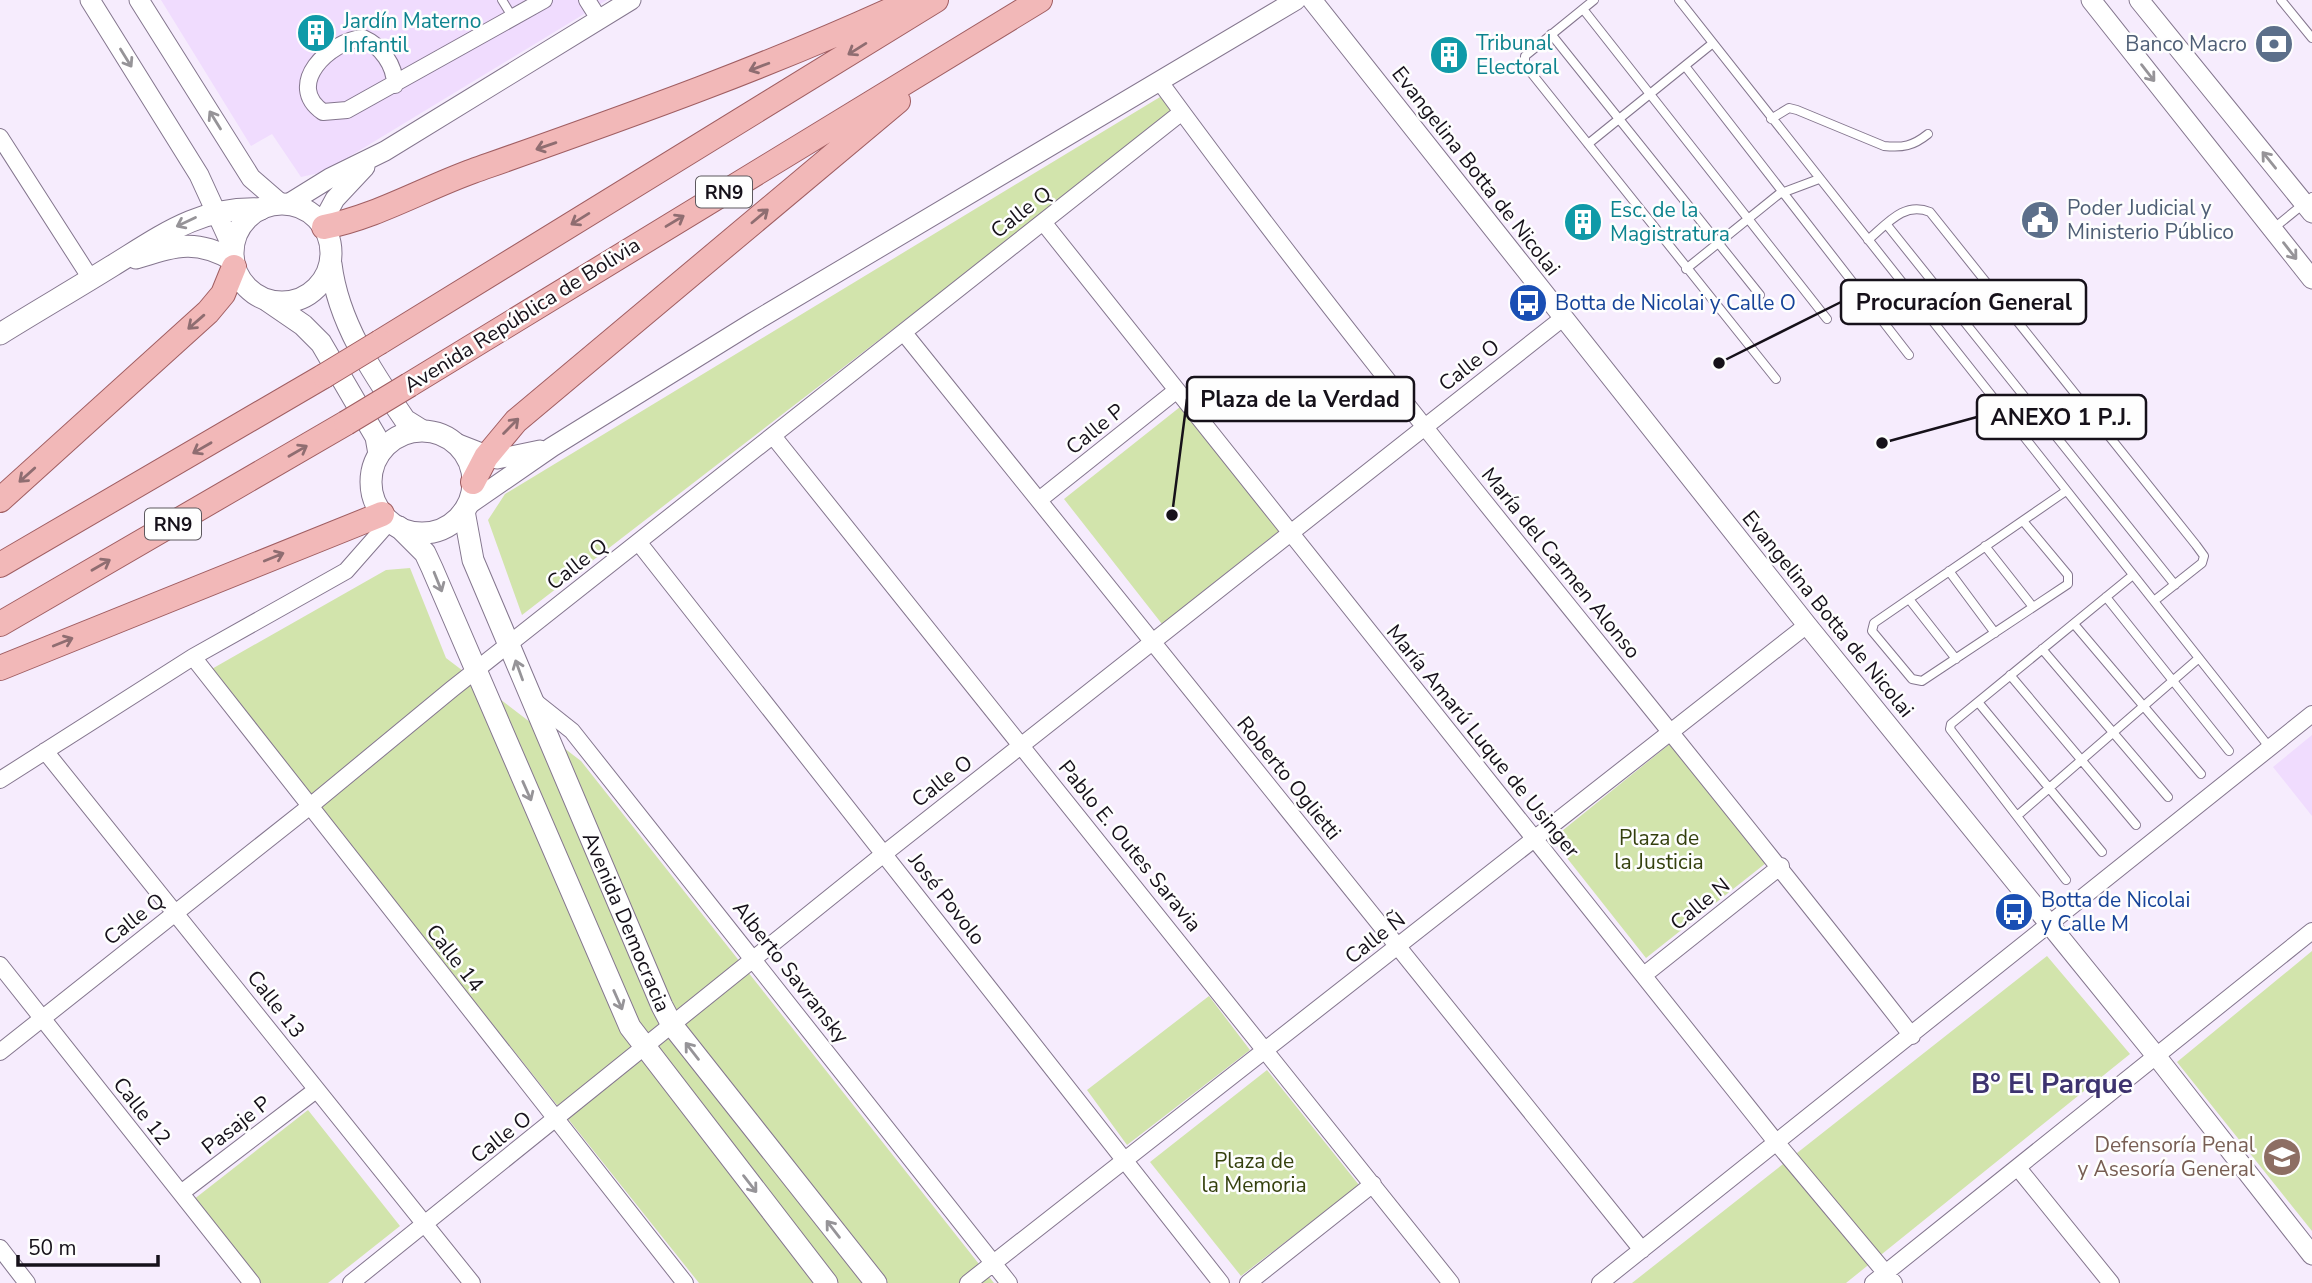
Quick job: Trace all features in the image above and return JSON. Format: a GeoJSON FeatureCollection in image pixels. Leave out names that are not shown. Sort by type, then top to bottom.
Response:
{"type":"FeatureCollection","features":[{"type":"Feature","properties":{"kind":"main road"},"geometry":{"type":"LineString","coordinates":[[323,225],[359,218],[447,180],[800,51],[912,0]]}},
{"type":"Feature","properties":{"kind":"main road","name":"RN9"},"geometry":{"type":"LineString","coordinates":[[0,565],[324,376],[936,0]]}},
{"type":"Feature","properties":{"kind":"main road","name":"Avenida República de Bolivia"},"geometry":{"type":"LineString","coordinates":[[0,624],[409,386],[1040,0]]}},
{"type":"Feature","properties":{"kind":"main road"},"geometry":{"type":"LineString","coordinates":[[468,499],[466,454],[456,443],[433,431],[421,430],[397,437],[379,454],[372,468],[370,484],[390,521],[413,532],[435,531],[454,522],[468,499],[486,457],[516,421],[881,115],[987,33]]}},
{"type":"Feature","properties":{"kind":"main road"},"geometry":{"type":"LineString","coordinates":[[0,500],[208,312],[223,294],[241,225],[277,206]]}},
{"type":"Feature","properties":{"kind":"main road"},"geometry":{"type":"LineString","coordinates":[[0,334],[158,236],[216,211],[277,206],[303,208],[323,225],[329,239],[338,302],[346,325],[405,420],[421,430]]}},
{"type":"Feature","properties":{"kind":"main road"},"geometry":{"type":"LineString","coordinates":[[114,265],[178,245],[204,247],[233,258],[246,287],[303,325],[321,343],[376,437],[379,454]]}},
{"type":"Feature","properties":{"kind":"main road"},"geometry":{"type":"LineString","coordinates":[[267,300],[279,302],[305,298],[317,289],[331,264]]}},
{"type":"Feature","properties":{"kind":"main road","name":"Avenida Democracia"},"geometry":{"type":"LineString","coordinates":[[468,499],[473,560],[529,697],[672,1025],[876,1283]]}},
{"type":"Feature","properties":{"kind":"main road"},"geometry":{"type":"LineString","coordinates":[[0,668],[390,521]]}},
{"type":"Feature","properties":{"kind":"main road","name":"Avenida Democracia"},"geometry":{"type":"LineString","coordinates":[[390,521],[425,553],[630,1027],[643,1048],[827,1283]]}},
{"type":"Feature","properties":{"kind":"street"},"geometry":{"type":"LineString","coordinates":[[90,0],[199,175],[233,258]]}},
{"type":"Feature","properties":{"kind":"street"},"geometry":{"type":"LineString","coordinates":[[139,0],[251,178],[277,206],[385,151],[631,0]]}},
{"type":"Feature","properties":{"kind":"street"},"geometry":{"type":"LineString","coordinates":[[395,85],[395,76],[385,56],[363,38],[349,41],[321,60],[311,72],[306,91],[317,108],[338,113],[395,85],[544,0]]}},
{"type":"Feature","properties":{"kind":"street"},"geometry":{"type":"LineString","coordinates":[[587,0],[599,19]]}},
{"type":"Feature","properties":{"kind":"street"},"geometry":{"type":"LineString","coordinates":[[468,499],[752,323],[1296,0]]}},
{"type":"Feature","properties":{"kind":"street","name":"Evangelina Botta de Nicolai"},"geometry":{"type":"LineString","coordinates":[[1311,0],[1807,625],[2157,1057],[2312,1255]]}},
{"type":"Feature","properties":{"kind":"street"},"geometry":{"type":"LineString","coordinates":[[2091,0],[2312,279]]}},
{"type":"Feature","properties":{"kind":"street"},"geometry":{"type":"LineString","coordinates":[[2139,0],[2309,204]]}},
{"type":"Feature","properties":{"kind":"street","name":"María del Carmen Alonso"},"geometry":{"type":"LineString","coordinates":[[1160,82],[1426,426],[1670,733],[1781,866],[1912,1036]]}},
{"type":"Feature","properties":{"kind":"street","name":"Calle Q"},"geometry":{"type":"LineString","coordinates":[[0,1052],[309,807],[509,643],[1182,112]]}},
{"type":"Feature","properties":{"kind":"street"},"geometry":{"type":"LineString","coordinates":[[0,136],[91,279]]}},
{"type":"Feature","properties":{"kind":"street"},"geometry":{"type":"LineString","coordinates":[[323,225],[344,187],[385,151]]}},
{"type":"Feature","properties":{"kind":"street","name":"María Amarú Luque de Usinger"},"geometry":{"type":"LineString","coordinates":[[1043,222],[1884,1279]]}},
{"type":"Feature","properties":{"kind":"street","name":"Calle O"},"geometry":{"type":"LineString","coordinates":[[351,1283],[885,853],[1563,318]]}},
{"type":"Feature","properties":{"kind":"street","name":"Roberto Oglietti"},"geometry":{"type":"LineString","coordinates":[[904,332],[1642,1250]]}},
{"type":"Feature","properties":{"kind":"street","name":"Calle P"},"geometry":{"type":"LineString","coordinates":[[1039,500],[1177,390]]}},
{"type":"Feature","properties":{"kind":"street","name":"Pablo E. Outes Saravia"},"geometry":{"type":"LineString","coordinates":[[773,436],[1451,1283]]}},
{"type":"Feature","properties":{"kind":"street"},"geometry":{"type":"LineString","coordinates":[[456,443],[486,457],[509,459],[552,447]]}},
{"type":"Feature","properties":{"kind":"street"},"geometry":{"type":"LineString","coordinates":[[0,780],[193,657],[345,571],[390,521]]}},
{"type":"Feature","properties":{"kind":"street","name":"José Povolo"},"geometry":{"type":"LineString","coordinates":[[639,542],[1221,1283]]}},
{"type":"Feature","properties":{"kind":"street","name":"Calle Ñ"},"geometry":{"type":"LineString","coordinates":[[968,1283],[1807,625]]}},
{"type":"Feature","properties":{"kind":"street","name":"Calle 14"},"geometry":{"type":"LineString","coordinates":[[193,657],[685,1283]]}},
{"type":"Feature","properties":{"kind":"street","name":"Alberto Savransky"},"geometry":{"type":"LineString","coordinates":[[529,697],[572,731],[1009,1283]]}},
{"type":"Feature","properties":{"kind":"street"},"geometry":{"type":"LineString","coordinates":[[1600,1283],[2051,926],[2312,714]]}},
{"type":"Feature","properties":{"kind":"street","name":"Calle 13"},"geometry":{"type":"LineString","coordinates":[[45,751],[177,911],[316,1090],[472,1283]]}},
{"type":"Feature","properties":{"kind":"street","name":"Calle N"},"geometry":{"type":"LineString","coordinates":[[1644,975],[1781,866]]}},
{"type":"Feature","properties":{"kind":"street"},"geometry":{"type":"LineString","coordinates":[[1884,1279],[2312,931]]}},
{"type":"Feature","properties":{"kind":"street","name":"Calle 12"},"geometry":{"type":"LineString","coordinates":[[0,965],[252,1283]]}},
{"type":"Feature","properties":{"kind":"street","name":"Pasaje P"},"geometry":{"type":"LineString","coordinates":[[181,1194],[316,1090]]}},
{"type":"Feature","properties":{"kind":"street"},"geometry":{"type":"LineString","coordinates":[[2018,1168],[2111,1283]]}},
{"type":"Feature","properties":{"kind":"street"},"geometry":{"type":"LineString","coordinates":[[1248,1283],[1373,1184]]}},
{"type":"Feature","properties":{"kind":"street"},"geometry":{"type":"LineString","coordinates":[[0,1248],[27,1283]]}},
{"type":"Feature","properties":{"kind":"lane"},"geometry":{"type":"LineString","coordinates":[[502,0],[513,18]]}},
{"type":"Feature","properties":{"kind":"lane"},"geometry":{"type":"LineString","coordinates":[[1594,0],[1525,56],[1525,65],[1685,269],[1776,379]]}},
{"type":"Feature","properties":{"kind":"lane"},"geometry":{"type":"LineString","coordinates":[[1679,0],[2270,748]]}},
{"type":"Feature","properties":{"kind":"lane"},"geometry":{"type":"LineString","coordinates":[[2281,0],[2312,38]]}},
{"type":"Feature","properties":{"kind":"lane"},"geometry":{"type":"LineString","coordinates":[[1583,9],[1827,319]]}},
{"type":"Feature","properties":{"kind":"lane"},"geometry":{"type":"LineString","coordinates":[[1551,34],[1760,295]]}},
{"type":"Feature","properties":{"kind":"lane"},"geometry":{"type":"LineString","coordinates":[[1588,144],[1713,43]]}},
{"type":"Feature","properties":{"kind":"lane"},"geometry":{"type":"LineString","coordinates":[[1685,66],[1909,355]]}},
{"type":"Feature","properties":{"kind":"lane"},"geometry":{"type":"LineString","coordinates":[[1771,119],[1789,108],[1884,145],[1899,147],[1916,143],[1928,134]]}},
{"type":"Feature","properties":{"kind":"lane"},"geometry":{"type":"LineString","coordinates":[[1685,269],[1785,192],[1819,178]]}},
{"type":"Feature","properties":{"kind":"lane"},"geometry":{"type":"LineString","coordinates":[[2272,229],[2309,204]]}},
{"type":"Feature","properties":{"kind":"lane"},"geometry":{"type":"LineString","coordinates":[[1868,240],[1907,209],[1917,207],[1930,212],[2188,534],[2204,556],[2202,563],[2154,601]]}},
{"type":"Feature","properties":{"kind":"lane"},"geometry":{"type":"LineString","coordinates":[[1887,225],[2175,585]]}},
{"type":"Feature","properties":{"kind":"lane"},"geometry":{"type":"LineString","coordinates":[[2023,521],[2068,575],[2068,584],[1922,681],[1912,679],[1872,631],[1874,623],[2066,491]]}},
{"type":"Feature","properties":{"kind":"lane"},"geometry":{"type":"LineString","coordinates":[[1985,547],[2033,607]]}},
{"type":"Feature","properties":{"kind":"lane"},"geometry":{"type":"LineString","coordinates":[[1949,571],[1995,633]]}},
{"type":"Feature","properties":{"kind":"lane"},"geometry":{"type":"LineString","coordinates":[[2066,880],[1950,729],[1951,723],[2133,575]]}},
{"type":"Feature","properties":{"kind":"lane"},"geometry":{"type":"LineString","coordinates":[[2106,597],[2228,751]]}},
{"type":"Feature","properties":{"kind":"lane"},"geometry":{"type":"LineString","coordinates":[[1909,599],[1956,659]]}},
{"type":"Feature","properties":{"kind":"lane"},"geometry":{"type":"LineString","coordinates":[[2074,624],[2201,774]]}},
{"type":"Feature","properties":{"kind":"lane"},"geometry":{"type":"LineString","coordinates":[[2042,649],[2168,797]]}},
{"type":"Feature","properties":{"kind":"lane"},"geometry":{"type":"LineString","coordinates":[[2017,816],[2199,658]]}},
{"type":"Feature","properties":{"kind":"lane"},"geometry":{"type":"LineString","coordinates":[[2010,675],[2136,825]]}},
{"type":"Feature","properties":{"kind":"lane"},"geometry":{"type":"LineString","coordinates":[[1978,702],[2102,852]]}},
{"type":"Feature","properties":{"kind":"shaded area"},"geometry":{"type":"Polygon","coordinates":[[[161,0],[607,0],[324,172],[301,177],[272,134],[251,146],[161,0]]]}},
{"type":"Feature","properties":{"kind":"shaded area"},"geometry":{"type":"Polygon","coordinates":[[[2312,735],[2312,816],[2273,767],[2312,735]]]}},
{"type":"Feature","properties":{"kind":"green space"},"geometry":{"type":"Polygon","coordinates":[[[1165,94],[1176,111],[522,615],[488,520],[505,494],[1165,94]]]}},
{"type":"Feature","properties":{"kind":"green space"},"geometry":{"type":"Polygon","coordinates":[[[1180,407],[1279,531],[1162,624],[1064,499],[1180,407]]]}},
{"type":"Feature","properties":{"kind":"green space"},"geometry":{"type":"Polygon","coordinates":[[[410,568],[446,658],[581,761],[994,1283],[699,1283],[210,670],[386,570],[410,568]]]}},
{"type":"Feature","properties":{"kind":"green space","name":"Plaza de la Justicia"},"geometry":{"type":"Polygon","coordinates":[[[1671,743],[1766,863],[1646,958],[1552,839],[1671,743]]]}},
{"type":"Feature","properties":{"kind":"green space","name":"Defensoría Penal y Asesoría General"},"geometry":{"type":"Polygon","coordinates":[[[2312,951],[2312,1231],[2177,1062],[2312,951]]]}},
{"type":"Feature","properties":{"kind":"green space"},"geometry":{"type":"Polygon","coordinates":[[[2047,956],[2130,1054],[1846,1283],[1632,1283],[2047,956]]]}},
{"type":"Feature","properties":{"kind":"green space"},"geometry":{"type":"Polygon","coordinates":[[[1209,996],[1250,1050],[1127,1145],[1087,1090],[1209,996]]]}},
{"type":"Feature","properties":{"kind":"green space","name":"Plaza de la Memoria"},"geometry":{"type":"Polygon","coordinates":[[[1267,1070],[1359,1185],[1241,1276],[1150,1162],[1267,1070]]]}},
{"type":"Feature","properties":{"kind":"green space"},"geometry":{"type":"Polygon","coordinates":[[[308,1110],[400,1226],[328,1283],[259,1283],[193,1200],[308,1110]]]}},
{"type":"Feature","properties":{"kind":"place","name":"Jardín Materno Infantil"},"geometry":{"type":"Point","coordinates":[316,33]}},
{"type":"Feature","properties":{"kind":"place","name":"Banco Macro"},"geometry":{"type":"Point","coordinates":[2274,44]}},
{"type":"Feature","properties":{"kind":"place","name":"Tribunal Electoral"},"geometry":{"type":"Point","coordinates":[1449,55]}},
{"type":"Feature","properties":{"kind":"place","name":"Poder Judicial y Ministerio Público"},"geometry":{"type":"Point","coordinates":[2040,220]}},
{"type":"Feature","properties":{"kind":"place","name":"Esc. de la Magistratura"},"geometry":{"type":"Point","coordinates":[1583,222]}},
{"type":"Feature","properties":{"kind":"place","name":"Botta de Nicolai y Calle O"},"geometry":{"type":"Point","coordinates":[1528,303]}},
{"type":"Feature","properties":{"kind":"place","name":"Procuracíon General"},"geometry":{"type":"Point","coordinates":[1719,363]}},
{"type":"Feature","properties":{"kind":"place","name":"ANEXO 1 P.J."},"geometry":{"type":"Point","coordinates":[1882,443]}},
{"type":"Feature","properties":{"kind":"place","name":"Plaza de la Verdad"},"geometry":{"type":"Point","coordinates":[1172,515]}},
{"type":"Feature","properties":{"kind":"place","name":"Botta de Nicolai y Calle M"},"geometry":{"type":"Point","coordinates":[2014,912]}},
{"type":"Feature","properties":{"kind":"place","name":"Defensoría Penal y Asesoría General"},"geometry":{"type":"Point","coordinates":[2282,1157]}},
{"type":"Feature","properties":{"kind":"district","name":"Bº El Parque"},"geometry":{"type":"Point","coordinates":[2052,1083]}}]}
